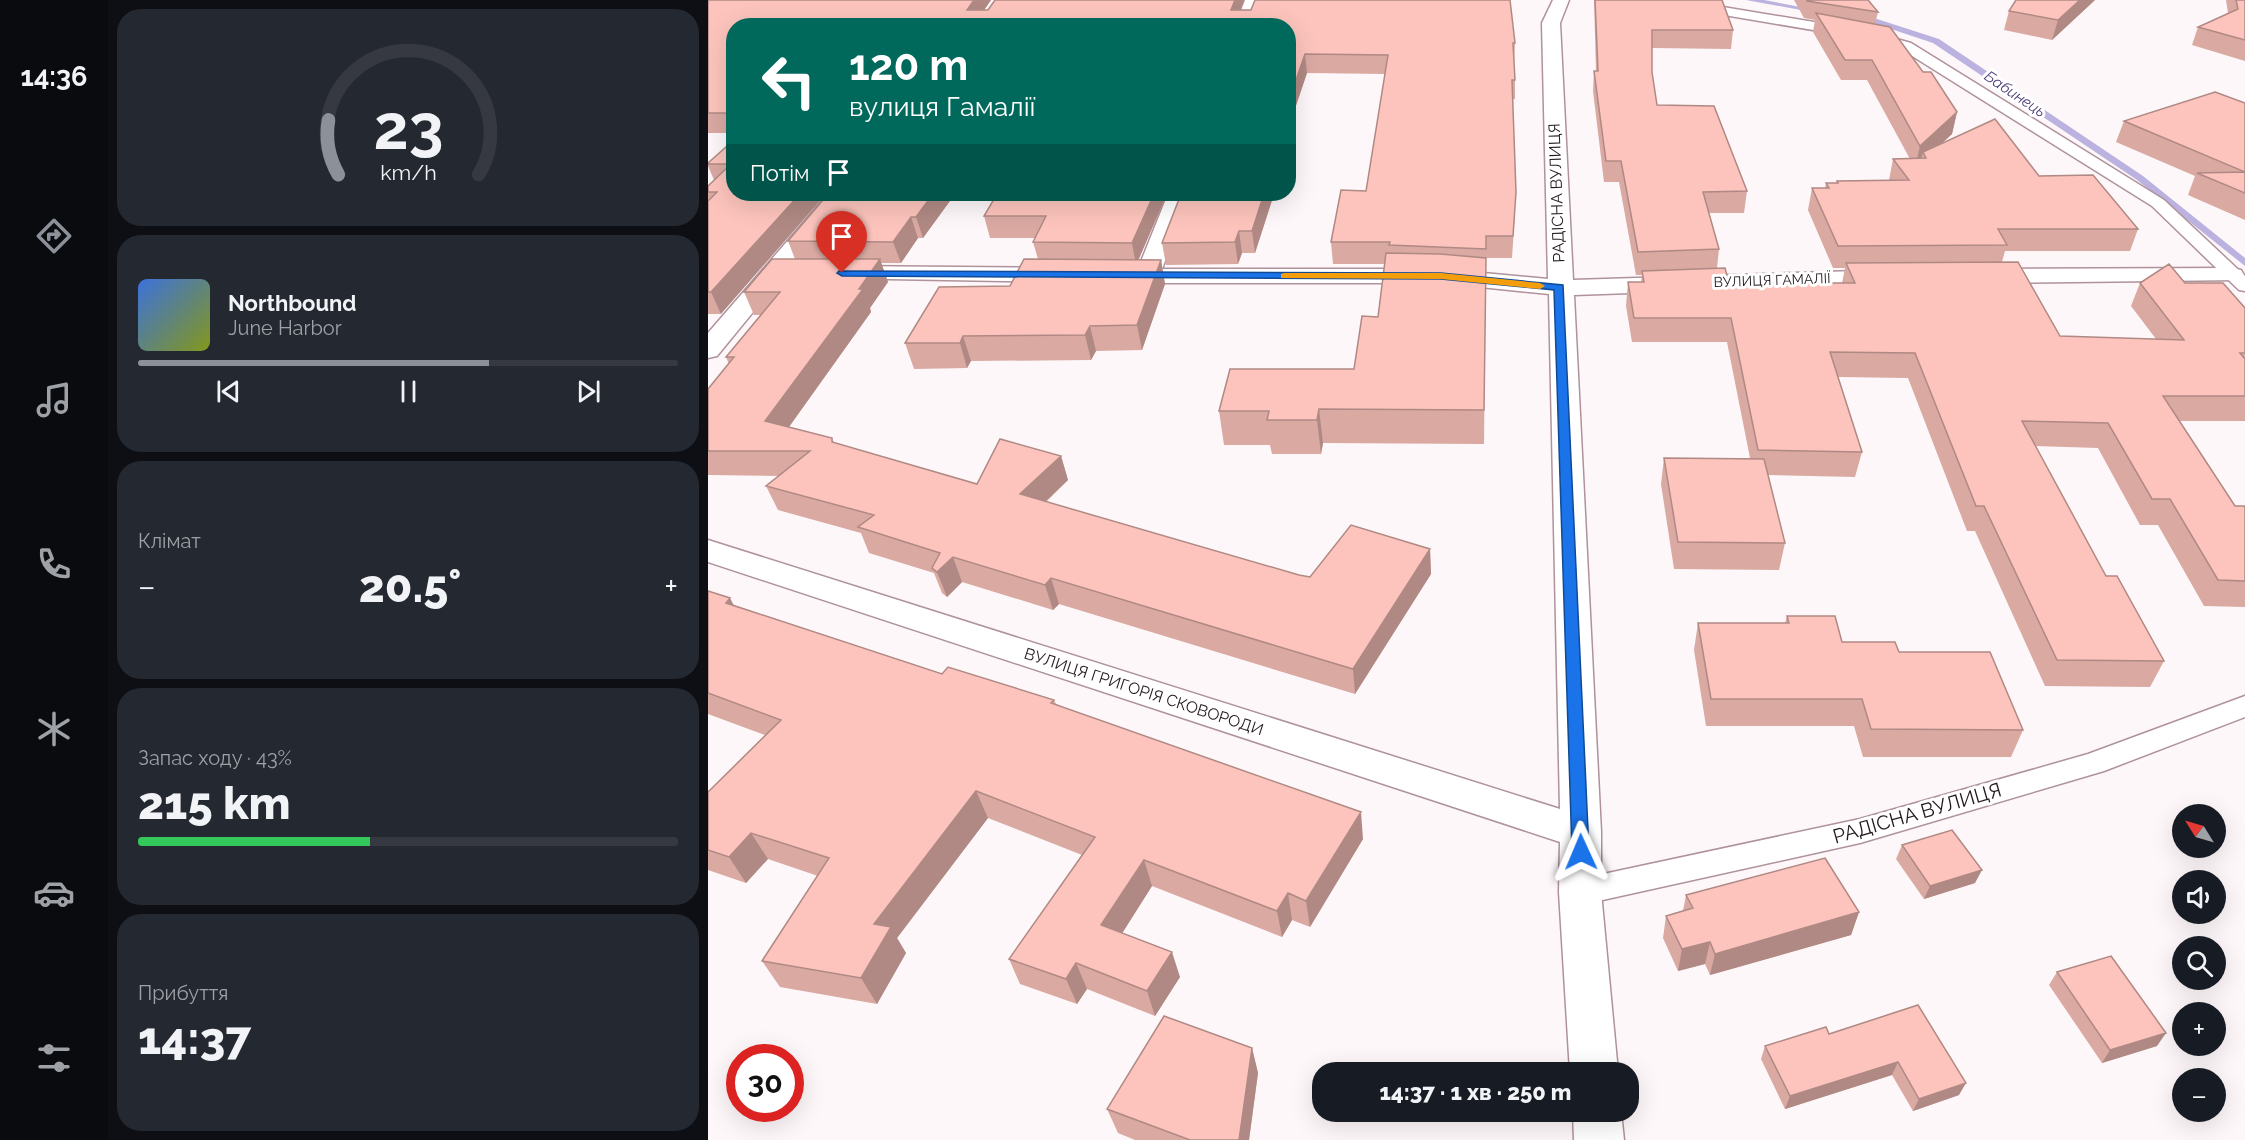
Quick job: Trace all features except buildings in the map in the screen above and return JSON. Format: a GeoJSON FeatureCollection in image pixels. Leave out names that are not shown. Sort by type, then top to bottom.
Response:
{"type":"FeatureCollection","features":[{"type":"Feature","properties":{"kind":"street"},"geometry":{"type":"LineString","coordinates":[[1246,18],[1253,0]]}},
{"type":"Feature","properties":{"kind":"street","name":"РАДІСНА ВУЛИЦЯ"},"geometry":{"type":"LineString","coordinates":[[1561,0],[1551,23],[1559,288],[1581,831],[1580,891],[1593,1062]]}},
{"type":"Feature","properties":{"kind":"street"},"geometry":{"type":"LineString","coordinates":[[708,351],[833,201]]}},
{"type":"Feature","properties":{"kind":"street"},"geometry":{"type":"LineString","coordinates":[[1147,276],[1176,201]]}},
{"type":"Feature","properties":{"kind":"street","name":"ВУЛИЦЯ ГАМАЛІЇ"},"geometry":{"type":"LineString","coordinates":[[772,272],[1094,276],[1441,276],[1559,288],[1820,278],[1914,277]]}},
{"type":"Feature","properties":{"kind":"street"},"geometry":{"type":"LineString","coordinates":[[1961,276],[2239,280]]}},
{"type":"Feature","properties":{"kind":"street","name":"ВУЛИЦЯ ГРИГОРІЯ СКОВОРОДИ"},"geometry":{"type":"LineString","coordinates":[[708,551],[1581,831]]}},
{"type":"Feature","properties":{"kind":"street"},"geometry":{"type":"LineString","coordinates":[[1598,1122],[1599,1140]]}},
{"type":"Feature","properties":{"kind":"lane"},"geometry":{"type":"LineString","coordinates":[[1659,0],[1868,35],[1906,46],[2158,203],[2239,280]]}},
{"type":"Feature","properties":{"kind":"lane","name":"РАДІСНА ВУЛИЦЯ"},"geometry":{"type":"LineString","coordinates":[[1580,891],[1860,831],[2094,763],[2245,706]]}},
{"type":"Feature","properties":{"kind":"waterway","name":"Бабинець"},"geometry":{"type":"LineString","coordinates":[[1750,0],[1817,11]]}},
{"type":"Feature","properties":{"kind":"waterway","name":"Бабинець"},"geometry":{"type":"LineString","coordinates":[[1855,18],[1874,21],[1936,41],[2140,178],[2245,263]]}},
{"type":"Feature","properties":{"kind":"slow traffic"},"geometry":{"type":"LineString","coordinates":[[1284,276],[1441,276],[1540,286]]}},
{"type":"Feature","properties":{"kind":"route"},"geometry":{"type":"LineString","coordinates":[[842,273],[1441,276],[1559,288],[1581,852]]}}]}
